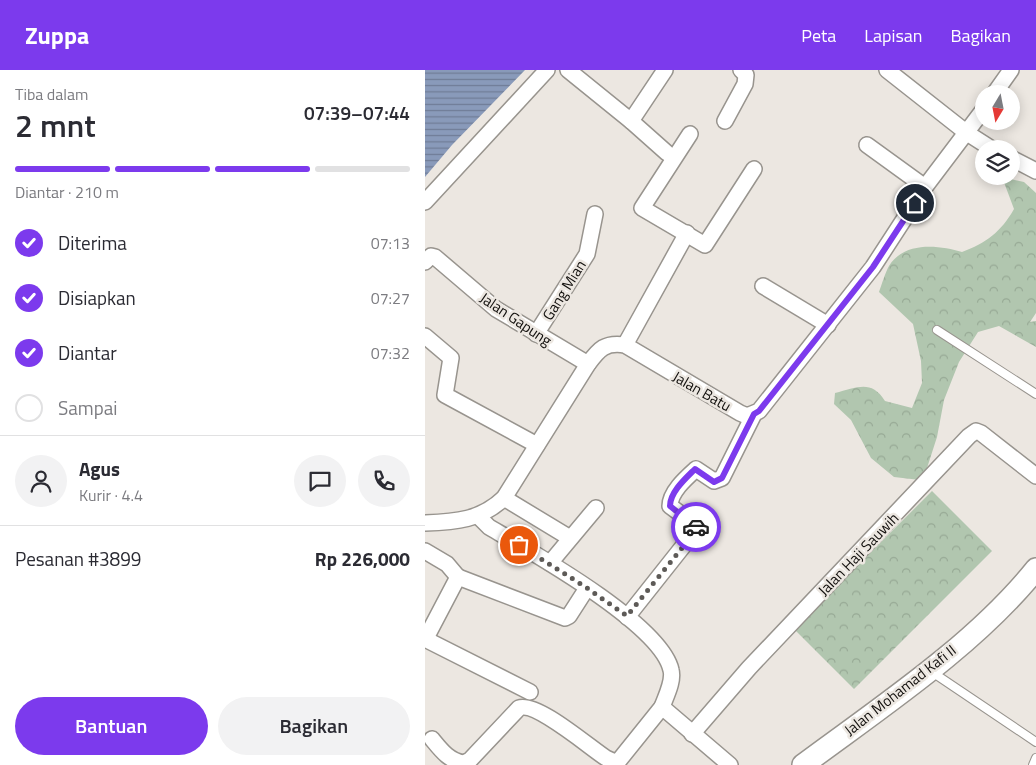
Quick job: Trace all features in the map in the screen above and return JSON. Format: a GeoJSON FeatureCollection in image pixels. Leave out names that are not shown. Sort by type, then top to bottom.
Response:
{"type":"FeatureCollection","features":[{"type":"Feature","properties":{"kind":"main road","name":"Jalan Mohamad Kafi II"},"geometry":{"type":"LineString","coordinates":[[803,765],[930,671],[1018,592],[1036,568]]}},
{"type":"Feature","properties":{"kind":"street"},"geometry":{"type":"LineString","coordinates":[[425,202],[547,70]]}},
{"type":"Feature","properties":{"kind":"street"},"geometry":{"type":"LineString","coordinates":[[568,70],[631,120],[667,153]]}},
{"type":"Feature","properties":{"kind":"street"},"geometry":{"type":"LineString","coordinates":[[631,120],[665,70]]}},
{"type":"Feature","properties":{"kind":"street"},"geometry":{"type":"LineString","coordinates":[[887,70],[978,140]]}},
{"type":"Feature","properties":{"kind":"street"},"geometry":{"type":"LineString","coordinates":[[998,85],[1005,72]]}},
{"type":"Feature","properties":{"kind":"street"},"geometry":{"type":"LineString","coordinates":[[725,121],[743,77]]}},
{"type":"Feature","properties":{"kind":"street"},"geometry":{"type":"LineString","coordinates":[[627,616],[696,530],[687,517],[670,506],[675,492],[695,469],[714,482],[722,478],[754,414],[828,325],[873,267],[925,187],[975,122]]}},
{"type":"Feature","properties":{"kind":"street"},"geometry":{"type":"LineString","coordinates":[[689,134],[642,208],[705,245],[754,169]]}},
{"type":"Feature","properties":{"kind":"street"},"geometry":{"type":"LineString","coordinates":[[867,145],[925,187]]}},
{"type":"Feature","properties":{"kind":"street"},"geometry":{"type":"LineString","coordinates":[[1020,163],[1036,171]]}},
{"type":"Feature","properties":{"kind":"street","name":"Gang Mian"},"geometry":{"type":"LineString","coordinates":[[536,334],[587,254],[595,214]]}},
{"type":"Feature","properties":{"kind":"street"},"geometry":{"type":"LineString","coordinates":[[425,523],[478,516],[493,508],[504,498],[600,348],[608,344],[625,345],[687,233]]}},
{"type":"Feature","properties":{"kind":"street","name":"Jalan Gapung"},"geometry":{"type":"LineString","coordinates":[[425,262],[431,256],[435,257],[495,309],[588,364]]}},
{"type":"Feature","properties":{"kind":"street"},"geometry":{"type":"LineString","coordinates":[[763,286],[828,325]]}},
{"type":"Feature","properties":{"kind":"street"},"geometry":{"type":"LineString","coordinates":[[425,336],[451,358],[445,394],[537,446]]}},
{"type":"Feature","properties":{"kind":"street","name":"Jalan Batu"},"geometry":{"type":"LineString","coordinates":[[625,345],[735,410],[747,416],[754,414]]}},
{"type":"Feature","properties":{"kind":"street","name":"Jalan Haji Sauwih"},"geometry":{"type":"LineString","coordinates":[[692,734],[749,668],[969,436],[976,431],[981,433],[1036,476]]}},
{"type":"Feature","properties":{"kind":"street"},"geometry":{"type":"LineString","coordinates":[[504,498],[571,538]]}},
{"type":"Feature","properties":{"kind":"street"},"geometry":{"type":"LineString","coordinates":[[550,563],[596,508]]}},
{"type":"Feature","properties":{"kind":"street"},"geometry":{"type":"LineString","coordinates":[[432,739],[444,754],[464,763],[470,760],[519,708],[525,706],[542,712],[613,764],[620,761],[662,707],[672,671],[667,659],[627,616],[550,563],[489,527],[478,516]]}},
{"type":"Feature","properties":{"kind":"street"},"geometry":{"type":"LineString","coordinates":[[425,551],[447,564],[459,577],[565,618],[569,616],[587,588]]}},
{"type":"Feature","properties":{"kind":"street"},"geometry":{"type":"LineString","coordinates":[[459,577],[425,638],[530,692]]}},
{"type":"Feature","properties":{"kind":"street"},"geometry":{"type":"LineString","coordinates":[[662,707],[730,765]]}},
{"type":"Feature","properties":{"kind":"lane"},"geometry":{"type":"LineString","coordinates":[[937,330],[1036,394]]}},
{"type":"Feature","properties":{"kind":"lane"},"geometry":{"type":"LineString","coordinates":[[930,671],[1036,742]]}},
{"type":"Feature","properties":{"kind":"lane"},"geometry":{"type":"LineString","coordinates":[[1033,765],[1036,758]]}},
{"type":"Feature","properties":{"kind":"green space"},"geometry":{"type":"Polygon","coordinates":[[[1020,181],[1024,182],[1036,193],[1036,313],[1030,322],[1036,321],[1036,347],[999,326],[978,332],[959,362],[944,400],[937,437],[927,468],[920,480],[894,477],[871,458],[851,420],[834,404],[835,393],[869,387],[880,394],[885,401],[912,408],[922,383],[921,361],[913,324],[879,292],[889,266],[903,252],[913,249],[933,247],[962,252],[978,245],[986,241],[1004,224],[1014,209],[1005,185],[1020,185],[1020,181]]]}},
{"type":"Feature","properties":{"kind":"green space"},"geometry":{"type":"Polygon","coordinates":[[[932,491],[992,551],[854,689],[794,629],[932,491]]]}},
{"type":"Feature","properties":{"kind":"water"},"geometry":{"type":"Polygon","coordinates":[[[425,70],[525,70],[452,145],[425,177],[425,70]]]}},
{"type":"Feature","properties":{"kind":"way so far"},"geometry":{"type":"LineString","coordinates":[[519,545],[550,563],[627,616],[695,532],[696,527]]}},
{"type":"Feature","properties":{"kind":"route"},"geometry":{"type":"LineString","coordinates":[[696,527],[687,517],[670,506],[671,500],[680,485],[695,469],[714,482],[722,478],[727,472],[754,414],[759,411],[873,267],[915,203]]}}]}
